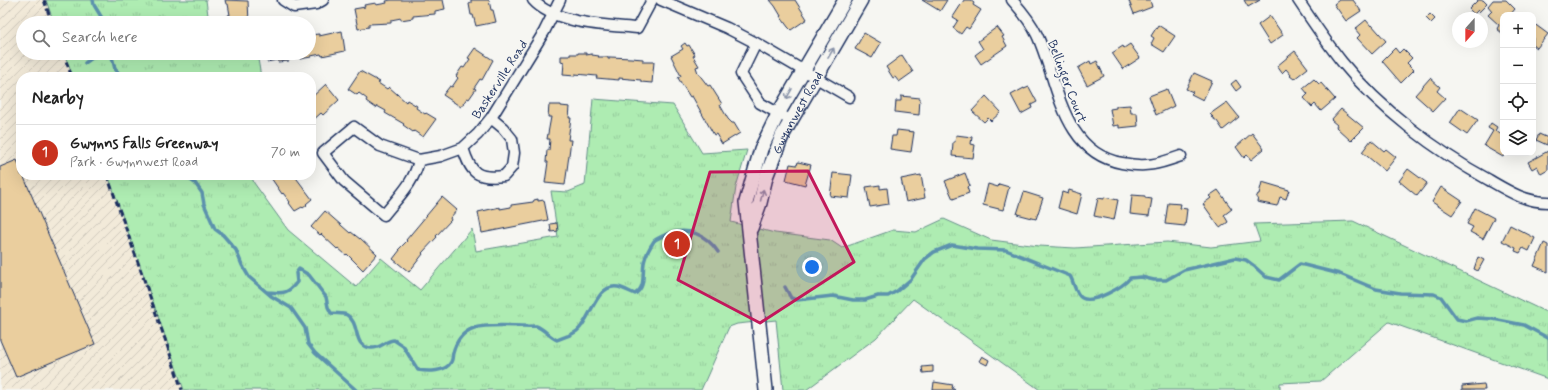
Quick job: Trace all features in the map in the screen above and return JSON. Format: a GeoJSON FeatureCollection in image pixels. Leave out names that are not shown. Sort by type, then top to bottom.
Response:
{"type":"FeatureCollection","features":[{"type":"Feature","properties":{"kind":"street"},"geometry":{"type":"LineString","coordinates":[[283,0],[294,7],[316,4],[323,0]]}},
{"type":"Feature","properties":{"kind":"street"},"geometry":{"type":"LineString","coordinates":[[533,0],[553,14],[575,21],[637,28],[652,0]]}},
{"type":"Feature","properties":{"kind":"street","name":"Baskerville Road"},"geometry":{"type":"LineString","coordinates":[[419,160],[441,156],[463,148],[478,134],[491,118],[544,32],[560,0]]}},
{"type":"Feature","properties":{"kind":"street"},"geometry":{"type":"LineString","coordinates":[[661,0],[728,28],[848,97]]}},
{"type":"Feature","properties":{"kind":"street","name":"Gwynnwest Road"},"geometry":{"type":"LineString","coordinates":[[766,390],[746,202],[761,148],[778,114],[845,0]]}},
{"type":"Feature","properties":{"kind":"street","name":"Gwynnwest Road"},"geometry":{"type":"LineString","coordinates":[[749,232],[782,136],[861,0]]}},
{"type":"Feature","properties":{"kind":"street","name":"Bellinger Court"},"geometry":{"type":"LineString","coordinates":[[1012,0],[1021,10],[1036,35],[1066,116],[1082,143],[1091,151],[1113,162],[1139,166],[1158,164],[1181,156]]}},
{"type":"Feature","properties":{"kind":"street"},"geometry":{"type":"LineString","coordinates":[[1298,0],[1315,26],[1343,63],[1372,94],[1405,123],[1446,155],[1481,176],[1521,197],[1537,202],[1548,202]]}},
{"type":"Feature","properties":{"kind":"street"},"geometry":{"type":"LineString","coordinates":[[756,43],[741,74],[760,103],[790,120]]}},
{"type":"Feature","properties":{"kind":"street"},"geometry":{"type":"LineString","coordinates":[[463,148],[468,165],[479,175],[490,177],[504,176],[512,167],[514,153],[512,139],[503,128],[491,118]]}},
{"type":"Feature","properties":{"kind":"street"},"geometry":{"type":"LineString","coordinates":[[354,127],[380,146],[419,160],[413,180],[384,215],[344,181],[322,153],[354,127]]}},
{"type":"Feature","properties":{"kind":"highlighted area"},"geometry":{"type":"Polygon","coordinates":[[[808,171],[854,262],[760,323],[678,280],[710,172],[808,171]]]}},
{"type":"Feature","properties":{"kind":"shaded area"},"geometry":{"type":"Polygon","coordinates":[[[0,0],[46,0],[52,16],[16,16],[16,60],[67,60],[71,72],[16,72],[16,180],[110,180],[184,390],[0,390],[0,0]]]}},
{"type":"Feature","properties":{"kind":"green space"},"geometry":{"type":"Polygon","coordinates":[[[46,0],[206,0],[208,16],[52,16],[46,0]]]}},
{"type":"Feature","properties":{"kind":"green space"},"geometry":{"type":"Polygon","coordinates":[[[67,60],[258,60],[260,72],[71,72],[67,60]]]}},
{"type":"Feature","properties":{"kind":"green space"},"geometry":{"type":"Polygon","coordinates":[[[593,99],[673,105],[702,153],[747,150],[736,187],[731,222],[775,233],[830,240],[842,248],[893,230],[916,232],[944,219],[991,240],[1039,246],[1075,248],[1167,242],[1211,247],[1260,241],[1254,224],[1353,221],[1548,313],[1548,379],[1389,322],[1321,381],[1280,383],[1280,390],[1040,390],[913,299],[876,338],[806,390],[783,390],[776,320],[737,324],[729,327],[701,390],[184,390],[110,180],[253,180],[288,230],[356,287],[381,258],[420,290],[472,229],[476,251],[558,237],[551,191],[568,192],[585,185],[593,99]]]}},
{"type":"Feature","properties":{"kind":"building"},"geometry":{"type":"Polygon","coordinates":[[[225,0],[248,1],[249,16],[228,16],[230,15],[228,4],[226,4],[225,0]]]}},
{"type":"Feature","properties":{"kind":"building"},"geometry":{"type":"Polygon","coordinates":[[[443,0],[445,9],[435,11],[435,14],[413,16],[413,18],[401,20],[401,18],[391,20],[391,23],[369,24],[369,27],[358,29],[354,9],[365,7],[364,5],[387,3],[386,1],[443,0]]]}},
{"type":"Feature","properties":{"kind":"building"},"geometry":{"type":"Polygon","coordinates":[[[471,0],[489,0],[496,22],[476,26],[473,15],[471,15],[469,4],[471,3],[471,0]]]}},
{"type":"Feature","properties":{"kind":"building"},"geometry":{"type":"Polygon","coordinates":[[[770,0],[795,0],[807,19],[791,30],[770,0]]]}},
{"type":"Feature","properties":{"kind":"building"},"geometry":{"type":"Polygon","coordinates":[[[922,0],[947,0],[940,11],[922,0]]]}},
{"type":"Feature","properties":{"kind":"building"},"geometry":{"type":"Polygon","coordinates":[[[964,0],[970,0],[974,3],[973,5],[981,10],[969,29],[966,27],[961,34],[953,28],[958,20],[953,17],[964,0]]]}},
{"type":"Feature","properties":{"kind":"building"},"geometry":{"type":"Polygon","coordinates":[[[1150,0],[1152,7],[1134,14],[1129,1],[1150,0]]]}},
{"type":"Feature","properties":{"kind":"building"},"geometry":{"type":"Polygon","coordinates":[[[1244,0],[1260,0],[1248,7],[1244,0]]]}},
{"type":"Feature","properties":{"kind":"building"},"geometry":{"type":"Polygon","coordinates":[[[1339,0],[1353,0],[1361,11],[1346,21],[1334,4],[1339,0]]]}},
{"type":"Feature","properties":{"kind":"building"},"geometry":{"type":"Polygon","coordinates":[[[1478,0],[1483,0],[1487,4],[1479,12],[1478,10],[1476,12],[1472,12],[1469,9],[1478,0]]]}},
{"type":"Feature","properties":{"kind":"building"},"geometry":{"type":"Polygon","coordinates":[[[1493,0],[1506,0],[1515,9],[1512,12],[1500,12],[1500,31],[1497,29],[1499,25],[1488,15],[1492,11],[1488,6],[1493,0]]]}},
{"type":"Feature","properties":{"kind":"building"},"geometry":{"type":"Polygon","coordinates":[[[1430,14],[1435,19],[1431,23],[1426,18],[1430,14]]]}},
{"type":"Feature","properties":{"kind":"building"},"geometry":{"type":"Polygon","coordinates":[[[1270,16],[1283,35],[1270,44],[1258,25],[1270,16]]]}},
{"type":"Feature","properties":{"kind":"building"},"geometry":{"type":"Polygon","coordinates":[[[1366,20],[1386,41],[1372,54],[1357,38],[1360,35],[1355,29],[1366,20]]]}},
{"type":"Feature","properties":{"kind":"building"},"geometry":{"type":"Polygon","coordinates":[[[1158,25],[1175,36],[1164,52],[1151,44],[1154,38],[1151,36],[1158,25]]]}},
{"type":"Feature","properties":{"kind":"building"},"geometry":{"type":"Polygon","coordinates":[[[1536,25],[1548,34],[1537,48],[1536,47],[1536,25]]]}},
{"type":"Feature","properties":{"kind":"building"},"geometry":{"type":"Polygon","coordinates":[[[997,27],[1004,36],[1002,37],[1007,46],[981,64],[975,55],[983,49],[978,41],[997,27]]]}},
{"type":"Feature","properties":{"kind":"building"},"geometry":{"type":"Polygon","coordinates":[[[342,31],[345,51],[322,56],[321,54],[316,55],[316,34],[319,34],[319,36],[342,31]]]}},
{"type":"Feature","properties":{"kind":"building"},"geometry":{"type":"Polygon","coordinates":[[[864,33],[881,43],[872,58],[855,49],[864,33]]]}},
{"type":"Feature","properties":{"kind":"building"},"geometry":{"type":"Polygon","coordinates":[[[685,43],[687,46],[689,45],[695,55],[693,56],[699,66],[696,67],[698,73],[708,86],[710,85],[722,104],[720,105],[728,119],[734,123],[740,133],[722,144],[716,134],[714,135],[692,96],[690,97],[678,78],[681,76],[671,56],[683,49],[681,46],[685,43]]]}},
{"type":"Feature","properties":{"kind":"building"},"geometry":{"type":"Polygon","coordinates":[[[1130,44],[1140,58],[1123,69],[1112,53],[1123,46],[1124,48],[1130,44]]]}},
{"type":"Feature","properties":{"kind":"building"},"geometry":{"type":"Polygon","coordinates":[[[475,48],[493,60],[482,80],[480,79],[474,88],[476,89],[461,107],[443,95],[450,86],[452,87],[458,78],[456,76],[462,67],[464,68],[470,59],[468,58],[475,48]]]}},
{"type":"Feature","properties":{"kind":"building"},"geometry":{"type":"Polygon","coordinates":[[[1395,48],[1399,53],[1403,49],[1412,58],[1407,63],[1414,70],[1401,83],[1382,61],[1395,48]]]}},
{"type":"Feature","properties":{"kind":"building"},"geometry":{"type":"Polygon","coordinates":[[[1295,51],[1308,68],[1294,79],[1290,76],[1291,75],[1286,69],[1282,73],[1277,66],[1295,51]]]}},
{"type":"Feature","properties":{"kind":"building"},"geometry":{"type":"Polygon","coordinates":[[[586,53],[586,55],[592,54],[599,56],[598,57],[608,57],[608,59],[610,59],[610,57],[631,58],[643,59],[643,62],[654,62],[652,83],[641,82],[641,80],[596,78],[597,76],[575,74],[575,76],[563,75],[564,62],[561,61],[561,56],[570,56],[570,54],[586,53]]]}},
{"type":"Feature","properties":{"kind":"building"},"geometry":{"type":"Polygon","coordinates":[[[902,55],[913,72],[899,82],[895,77],[893,78],[886,67],[902,55]]]}},
{"type":"Feature","properties":{"kind":"building"},"geometry":{"type":"Polygon","coordinates":[[[267,60],[277,60],[267,62],[267,60]]]}},
{"type":"Feature","properties":{"kind":"building"},"geometry":{"type":"Polygon","coordinates":[[[277,60],[289,60],[289,61],[278,62],[277,60]]]}},
{"type":"Feature","properties":{"kind":"building"},"geometry":{"type":"Polygon","coordinates":[[[1090,61],[1091,64],[1097,61],[1104,76],[1087,85],[1078,68],[1090,61]]]}},
{"type":"Feature","properties":{"kind":"building"},"geometry":{"type":"Polygon","coordinates":[[[360,71],[380,82],[378,83],[387,89],[389,87],[406,102],[407,100],[417,106],[416,108],[425,114],[426,113],[436,119],[423,137],[385,113],[386,111],[377,106],[376,108],[366,101],[367,99],[359,93],[357,95],[348,89],[360,71]]]}},
{"type":"Feature","properties":{"kind":"building"},"geometry":{"type":"Polygon","coordinates":[[[1194,73],[1212,81],[1203,100],[1191,94],[1193,92],[1186,89],[1194,73]]]}},
{"type":"Feature","properties":{"kind":"building"},"geometry":{"type":"Polygon","coordinates":[[[1430,78],[1440,87],[1437,91],[1445,98],[1433,111],[1415,95],[1430,78]]]}},
{"type":"Feature","properties":{"kind":"building"},"geometry":{"type":"Polygon","coordinates":[[[1314,79],[1319,84],[1321,83],[1335,99],[1321,111],[1315,104],[1312,107],[1304,98],[1308,94],[1303,88],[1314,79]]]}},
{"type":"Feature","properties":{"kind":"building"},"geometry":{"type":"Polygon","coordinates":[[[1236,80],[1241,87],[1236,91],[1231,84],[1236,80]]]}},
{"type":"Feature","properties":{"kind":"building"},"geometry":{"type":"Polygon","coordinates":[[[326,84],[339,100],[323,115],[321,113],[316,118],[316,93],[326,84]]]}},
{"type":"Feature","properties":{"kind":"building"},"geometry":{"type":"Polygon","coordinates":[[[1029,87],[1037,102],[1031,105],[1032,108],[1021,114],[1011,95],[1029,87]]]}},
{"type":"Feature","properties":{"kind":"building"},"geometry":{"type":"Polygon","coordinates":[[[1167,89],[1174,106],[1156,115],[1149,96],[1167,89]]]}},
{"type":"Feature","properties":{"kind":"building"},"geometry":{"type":"Polygon","coordinates":[[[901,96],[920,98],[919,115],[895,112],[896,101],[901,101],[901,96]]]}},
{"type":"Feature","properties":{"kind":"building"},"geometry":{"type":"Polygon","coordinates":[[[986,96],[1001,112],[991,121],[988,118],[984,122],[972,111],[986,96]]]}},
{"type":"Feature","properties":{"kind":"building"},"geometry":{"type":"Polygon","coordinates":[[[1227,102],[1239,117],[1223,130],[1210,114],[1227,102]]]}},
{"type":"Feature","properties":{"kind":"building"},"geometry":{"type":"Polygon","coordinates":[[[549,105],[570,107],[569,118],[571,118],[568,140],[571,140],[565,185],[545,183],[548,162],[546,162],[547,150],[549,150],[550,139],[547,139],[551,117],[548,117],[549,105]]]}},
{"type":"Feature","properties":{"kind":"building"},"geometry":{"type":"Polygon","coordinates":[[[1130,105],[1131,113],[1137,113],[1138,126],[1119,128],[1119,125],[1113,126],[1110,109],[1116,108],[1116,106],[1130,105]]]}},
{"type":"Feature","properties":{"kind":"building"},"geometry":{"type":"Polygon","coordinates":[[[1460,108],[1478,120],[1467,135],[1450,123],[1460,108]]]}},
{"type":"Feature","properties":{"kind":"building"},"geometry":{"type":"Polygon","coordinates":[[[1341,109],[1364,128],[1351,141],[1336,127],[1337,125],[1331,120],[1341,109]]]}},
{"type":"Feature","properties":{"kind":"building"},"geometry":{"type":"Polygon","coordinates":[[[1491,123],[1497,127],[1495,131],[1500,134],[1500,155],[1484,146],[1493,131],[1488,128],[1491,123]]]}},
{"type":"Feature","properties":{"kind":"building"},"geometry":{"type":"Polygon","coordinates":[[[897,130],[914,132],[911,152],[890,149],[892,136],[896,136],[897,130]]]}},
{"type":"Feature","properties":{"kind":"building"},"geometry":{"type":"Polygon","coordinates":[[[1252,133],[1264,149],[1251,160],[1247,155],[1244,158],[1236,147],[1252,133]]]}},
{"type":"Feature","properties":{"kind":"building"},"geometry":{"type":"Polygon","coordinates":[[[1539,134],[1548,138],[1547,145],[1536,140],[1539,134]]]}},
{"type":"Feature","properties":{"kind":"building"},"geometry":{"type":"Polygon","coordinates":[[[956,135],[972,137],[971,144],[975,145],[973,158],[952,156],[953,142],[955,142],[956,135]]]}},
{"type":"Feature","properties":{"kind":"building"},"geometry":{"type":"Polygon","coordinates":[[[1371,140],[1384,151],[1386,149],[1396,157],[1385,171],[1362,152],[1371,140]]]}},
{"type":"Feature","properties":{"kind":"building"},"geometry":{"type":"Polygon","coordinates":[[[1548,151],[1548,170],[1541,174],[1537,166],[1532,169],[1528,162],[1548,151]]]}},
{"type":"Feature","properties":{"kind":"building"},"geometry":{"type":"Polygon","coordinates":[[[16,160],[16,180],[25,180],[95,344],[16,377],[0,340],[0,167],[16,160]]]}},
{"type":"Feature","properties":{"kind":"building"},"geometry":{"type":"Polygon","coordinates":[[[798,162],[811,165],[805,185],[786,180],[790,164],[797,165],[798,162]]]}},
{"type":"Feature","properties":{"kind":"building"},"geometry":{"type":"Polygon","coordinates":[[[1408,169],[1427,183],[1417,196],[1399,181],[1408,169]]]}},
{"type":"Feature","properties":{"kind":"building"},"geometry":{"type":"Polygon","coordinates":[[[833,173],[852,175],[849,198],[830,196],[833,173]]]}},
{"type":"Feature","properties":{"kind":"building"},"geometry":{"type":"Polygon","coordinates":[[[965,173],[970,186],[967,187],[969,193],[953,199],[945,181],[965,173]]]}},
{"type":"Feature","properties":{"kind":"building"},"geometry":{"type":"Polygon","coordinates":[[[921,175],[925,198],[906,202],[901,179],[921,175]]]}},
{"type":"Feature","properties":{"kind":"building"},"geometry":{"type":"Polygon","coordinates":[[[272,180],[298,180],[312,199],[303,208],[302,207],[295,211],[289,203],[290,202],[283,193],[282,194],[272,180]]]}},
{"type":"Feature","properties":{"kind":"building"},"geometry":{"type":"Polygon","coordinates":[[[1262,182],[1289,190],[1286,199],[1280,197],[1277,206],[1257,202],[1258,198],[1256,198],[1259,194],[1262,182]]]}},
{"type":"Feature","properties":{"kind":"building"},"geometry":{"type":"Polygon","coordinates":[[[988,184],[998,187],[999,184],[1009,187],[1003,210],[983,205],[988,184]]]}},
{"type":"Feature","properties":{"kind":"building"},"geometry":{"type":"Polygon","coordinates":[[[880,185],[880,189],[887,188],[889,204],[870,207],[866,187],[880,185]]]}},
{"type":"Feature","properties":{"kind":"building"},"geometry":{"type":"Polygon","coordinates":[[[1441,187],[1462,201],[1452,215],[1432,202],[1441,187]]]}},
{"type":"Feature","properties":{"kind":"building"},"geometry":{"type":"Polygon","coordinates":[[[1069,190],[1082,194],[1077,214],[1058,208],[1062,192],[1068,194],[1069,190]]]}},
{"type":"Feature","properties":{"kind":"building"},"geometry":{"type":"Polygon","coordinates":[[[1218,190],[1232,209],[1224,215],[1228,222],[1220,228],[1203,204],[1211,198],[1209,196],[1218,190]]]}},
{"type":"Feature","properties":{"kind":"building"},"geometry":{"type":"Polygon","coordinates":[[[1024,192],[1043,198],[1036,219],[1017,214],[1024,192]]]}},
{"type":"Feature","properties":{"kind":"building"},"geometry":{"type":"Polygon","coordinates":[[[1132,195],[1145,196],[1145,198],[1152,199],[1149,216],[1130,214],[1132,195]]]}},
{"type":"Feature","properties":{"kind":"building"},"geometry":{"type":"Polygon","coordinates":[[[442,197],[457,210],[450,218],[451,220],[422,253],[423,254],[409,272],[393,259],[400,250],[399,249],[407,241],[406,240],[442,197]]]}},
{"type":"Feature","properties":{"kind":"building"},"geometry":{"type":"Polygon","coordinates":[[[1104,197],[1118,200],[1114,220],[1094,216],[1098,198],[1104,199],[1104,197]]]}},
{"type":"Feature","properties":{"kind":"building"},"geometry":{"type":"Polygon","coordinates":[[[538,199],[538,201],[544,200],[548,220],[482,233],[478,212],[500,207],[500,209],[511,207],[511,205],[533,202],[534,200],[538,199]]]}},
{"type":"Feature","properties":{"kind":"building"},"geometry":{"type":"Polygon","coordinates":[[[1168,203],[1181,204],[1180,208],[1187,209],[1185,226],[1165,224],[1168,203]]]}},
{"type":"Feature","properties":{"kind":"building"},"geometry":{"type":"Polygon","coordinates":[[[1475,208],[1494,218],[1483,239],[1470,232],[1473,227],[1467,224],[1475,208]]]}},
{"type":"Feature","properties":{"kind":"building"},"geometry":{"type":"Polygon","coordinates":[[[325,211],[350,233],[351,232],[360,238],[377,254],[363,270],[347,254],[346,255],[338,248],[337,249],[311,227],[325,211]]]}},
{"type":"Feature","properties":{"kind":"building"},"geometry":{"type":"Polygon","coordinates":[[[557,223],[558,231],[551,232],[550,224],[557,223]]]}},
{"type":"Feature","properties":{"kind":"building"},"geometry":{"type":"Polygon","coordinates":[[[1510,225],[1535,238],[1529,251],[1523,248],[1520,253],[1515,251],[1516,248],[1502,241],[1510,225]]]}},
{"type":"Feature","properties":{"kind":"building"},"geometry":{"type":"Polygon","coordinates":[[[1544,243],[1548,245],[1548,272],[1534,266],[1544,243]]]}},
{"type":"Feature","properties":{"kind":"building"},"geometry":{"type":"Polygon","coordinates":[[[1478,257],[1484,260],[1478,271],[1474,269],[1478,257]]]}},
{"type":"Feature","properties":{"kind":"building"},"geometry":{"type":"Polygon","coordinates":[[[982,356],[989,360],[987,365],[979,361],[982,356]]]}},
{"type":"Feature","properties":{"kind":"building"},"geometry":{"type":"Polygon","coordinates":[[[933,366],[933,372],[923,373],[922,367],[933,366]]]}},
{"type":"Feature","properties":{"kind":"building"},"geometry":{"type":"Polygon","coordinates":[[[934,382],[953,385],[952,388],[955,390],[933,390],[934,382]]]}},
{"type":"Feature","properties":{"kind":"building"},"geometry":{"type":"Polygon","coordinates":[[[1484,384],[1485,390],[1462,390],[1462,386],[1484,384]]]}},
{"type":"Feature","properties":{"kind":"waterway"},"geometry":{"type":"LineString","coordinates":[[93,0],[94,5],[101,16]]}},
{"type":"Feature","properties":{"kind":"waterway"},"geometry":{"type":"LineString","coordinates":[[85,63],[89,60]]}},
{"type":"Feature","properties":{"kind":"waterway"},"geometry":{"type":"LineString","coordinates":[[113,60],[115,69],[118,72]]}},
{"type":"Feature","properties":{"kind":"waterway"},"geometry":{"type":"LineString","coordinates":[[190,180],[195,183],[202,193],[204,204],[215,229],[223,235],[236,250],[249,277],[271,296],[291,308],[305,328],[308,344],[315,353],[356,390]]}},
{"type":"Feature","properties":{"kind":"waterway"},"geometry":{"type":"LineString","coordinates":[[267,292],[280,293],[290,289],[297,282],[296,273],[299,269],[309,275],[326,297],[331,313],[345,314],[351,319],[361,344],[365,347],[374,348],[388,341],[394,340],[403,346],[418,370],[432,371],[445,368],[449,365],[452,361],[454,349],[458,341],[466,332],[474,328],[497,325],[536,326],[557,340],[577,331],[582,326],[594,303],[604,291],[610,287],[618,287],[635,294],[641,288],[644,263],[649,249],[654,241],[662,236],[675,232],[689,232],[708,241],[718,252]]}},
{"type":"Feature","properties":{"kind":"waterway"},"geometry":{"type":"LineString","coordinates":[[785,287],[791,298],[797,300],[833,296],[853,300],[865,300],[878,296],[888,296],[897,291],[911,279],[925,259],[934,252],[952,245],[977,249],[1006,250],[1070,276],[1078,294],[1082,298],[1093,299],[1108,294],[1130,278],[1141,277],[1154,280],[1166,280],[1184,270],[1235,258],[1246,260],[1266,277],[1279,280],[1300,264],[1340,274],[1376,289],[1400,293],[1434,294],[1441,297],[1457,319],[1466,321],[1477,318],[1493,319],[1524,325],[1548,338]]}},
{"type":"Feature","properties":{"kind":"railway"},"geometry":{"type":"LineString","coordinates":[[44,0],[50,16]]}},
{"type":"Feature","properties":{"kind":"railway"},"geometry":{"type":"LineString","coordinates":[[66,60],[70,72]]}},
{"type":"Feature","properties":{"kind":"railway"},"geometry":{"type":"LineString","coordinates":[[109,180],[182,390]]}},
{"type":"Feature","properties":{"kind":"place","name":"Gwynns Falls Greenway"},"geometry":{"type":"Point","coordinates":[677,244]}}]}
